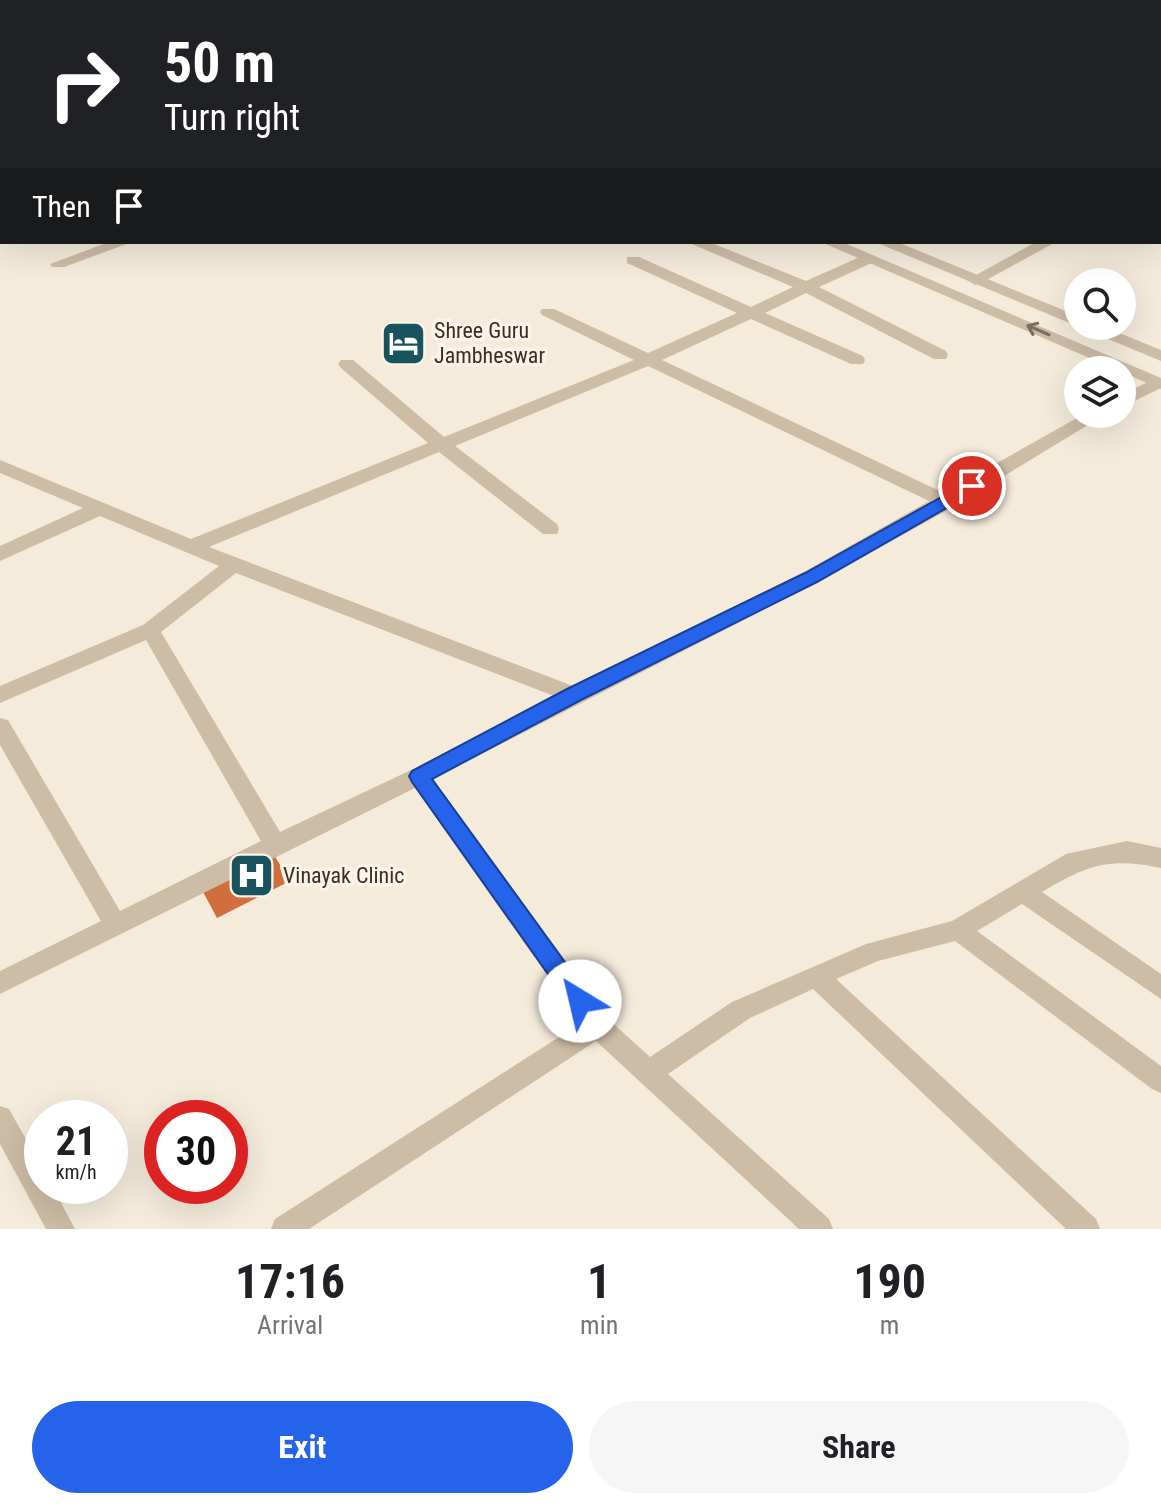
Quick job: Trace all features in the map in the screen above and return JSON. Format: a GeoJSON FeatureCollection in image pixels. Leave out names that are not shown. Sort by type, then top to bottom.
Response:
{"type":"FeatureCollection","features":[{"type":"Feature","properties":{"kind":"street"},"geometry":{"type":"LineString","coordinates":[[58,264],[118,244]]}},
{"type":"Feature","properties":{"kind":"street"},"geometry":{"type":"LineString","coordinates":[[700,244],[806,287],[940,355]]}},
{"type":"Feature","properties":{"kind":"street"},"geometry":{"type":"LineString","coordinates":[[834,244],[1159,384]]}},
{"type":"Feature","properties":{"kind":"street"},"geometry":{"type":"LineString","coordinates":[[888,244],[1064,316]]}},
{"type":"Feature","properties":{"kind":"street"},"geometry":{"type":"LineString","coordinates":[[975,280],[1044,244]]}},
{"type":"Feature","properties":{"kind":"street"},"geometry":{"type":"LineString","coordinates":[[190,547],[648,360],[868,259]]}},
{"type":"Feature","properties":{"kind":"street"},"geometry":{"type":"LineString","coordinates":[[633,260],[857,360]]}},
{"type":"Feature","properties":{"kind":"street"},"geometry":{"type":"LineString","coordinates":[[548,312],[946,502]]}},
{"type":"Feature","properties":{"kind":"street"},"geometry":{"type":"LineString","coordinates":[[1122,340],[1161,356]]}},
{"type":"Feature","properties":{"kind":"street"},"geometry":{"type":"LineString","coordinates":[[347,364],[441,444],[550,529]]}},
{"type":"Feature","properties":{"kind":"street"},"geometry":{"type":"LineString","coordinates":[[1136,395],[1159,384]]}},
{"type":"Feature","properties":{"kind":"street"},"geometry":{"type":"LineString","coordinates":[[0,983],[419,776],[811,577],[1073,428]]}},
{"type":"Feature","properties":{"kind":"street"},"geometry":{"type":"LineString","coordinates":[[0,466],[234,565],[574,695]]}},
{"type":"Feature","properties":{"kind":"street"},"geometry":{"type":"LineString","coordinates":[[0,554],[100,508]]}},
{"type":"Feature","properties":{"kind":"street"},"geometry":{"type":"LineString","coordinates":[[0,695],[150,630],[234,565]]}},
{"type":"Feature","properties":{"kind":"street"},"geometry":{"type":"LineString","coordinates":[[150,630],[275,845]]}},
{"type":"Feature","properties":{"kind":"street"},"geometry":{"type":"LineString","coordinates":[[0,726],[116,925]]}},
{"type":"Feature","properties":{"kind":"street"},"geometry":{"type":"LineString","coordinates":[[419,776],[598,1026],[819,1229]]}},
{"type":"Feature","properties":{"kind":"street"},"geometry":{"type":"LineString","coordinates":[[650,1072],[741,1010],[874,951],[958,930],[1074,861],[1127,851],[1161,858]]}},
{"type":"Feature","properties":{"kind":"street"},"geometry":{"type":"LineString","coordinates":[[1021,890],[1161,988]]}},
{"type":"Feature","properties":{"kind":"street"},"geometry":{"type":"LineString","coordinates":[[958,930],[1161,1081]]}},
{"type":"Feature","properties":{"kind":"street"},"geometry":{"type":"LineString","coordinates":[[816,976],[1086,1229]]}},
{"type":"Feature","properties":{"kind":"street"},"geometry":{"type":"LineString","coordinates":[[285,1229],[598,1026]]}},
{"type":"Feature","properties":{"kind":"street"},"geometry":{"type":"LineString","coordinates":[[0,1118],[61,1229]]}},
{"type":"Feature","properties":{"kind":"building"},"geometry":{"type":"Polygon","coordinates":[[[274,855],[290,881],[217,918],[202,890],[274,855]]]}},
{"type":"Feature","properties":{"kind":"place","name":"Shree Guru Jambheswar"},"geometry":{"type":"Point","coordinates":[403,343]}},
{"type":"Feature","properties":{"kind":"place","name":"Vinayak Clinic"},"geometry":{"type":"Point","coordinates":[252,875]}},
{"type":"Feature","properties":{"kind":"route"},"geometry":{"type":"LineString","coordinates":[[580,1001],[419,776],[811,577],[972,486]]}}]}
